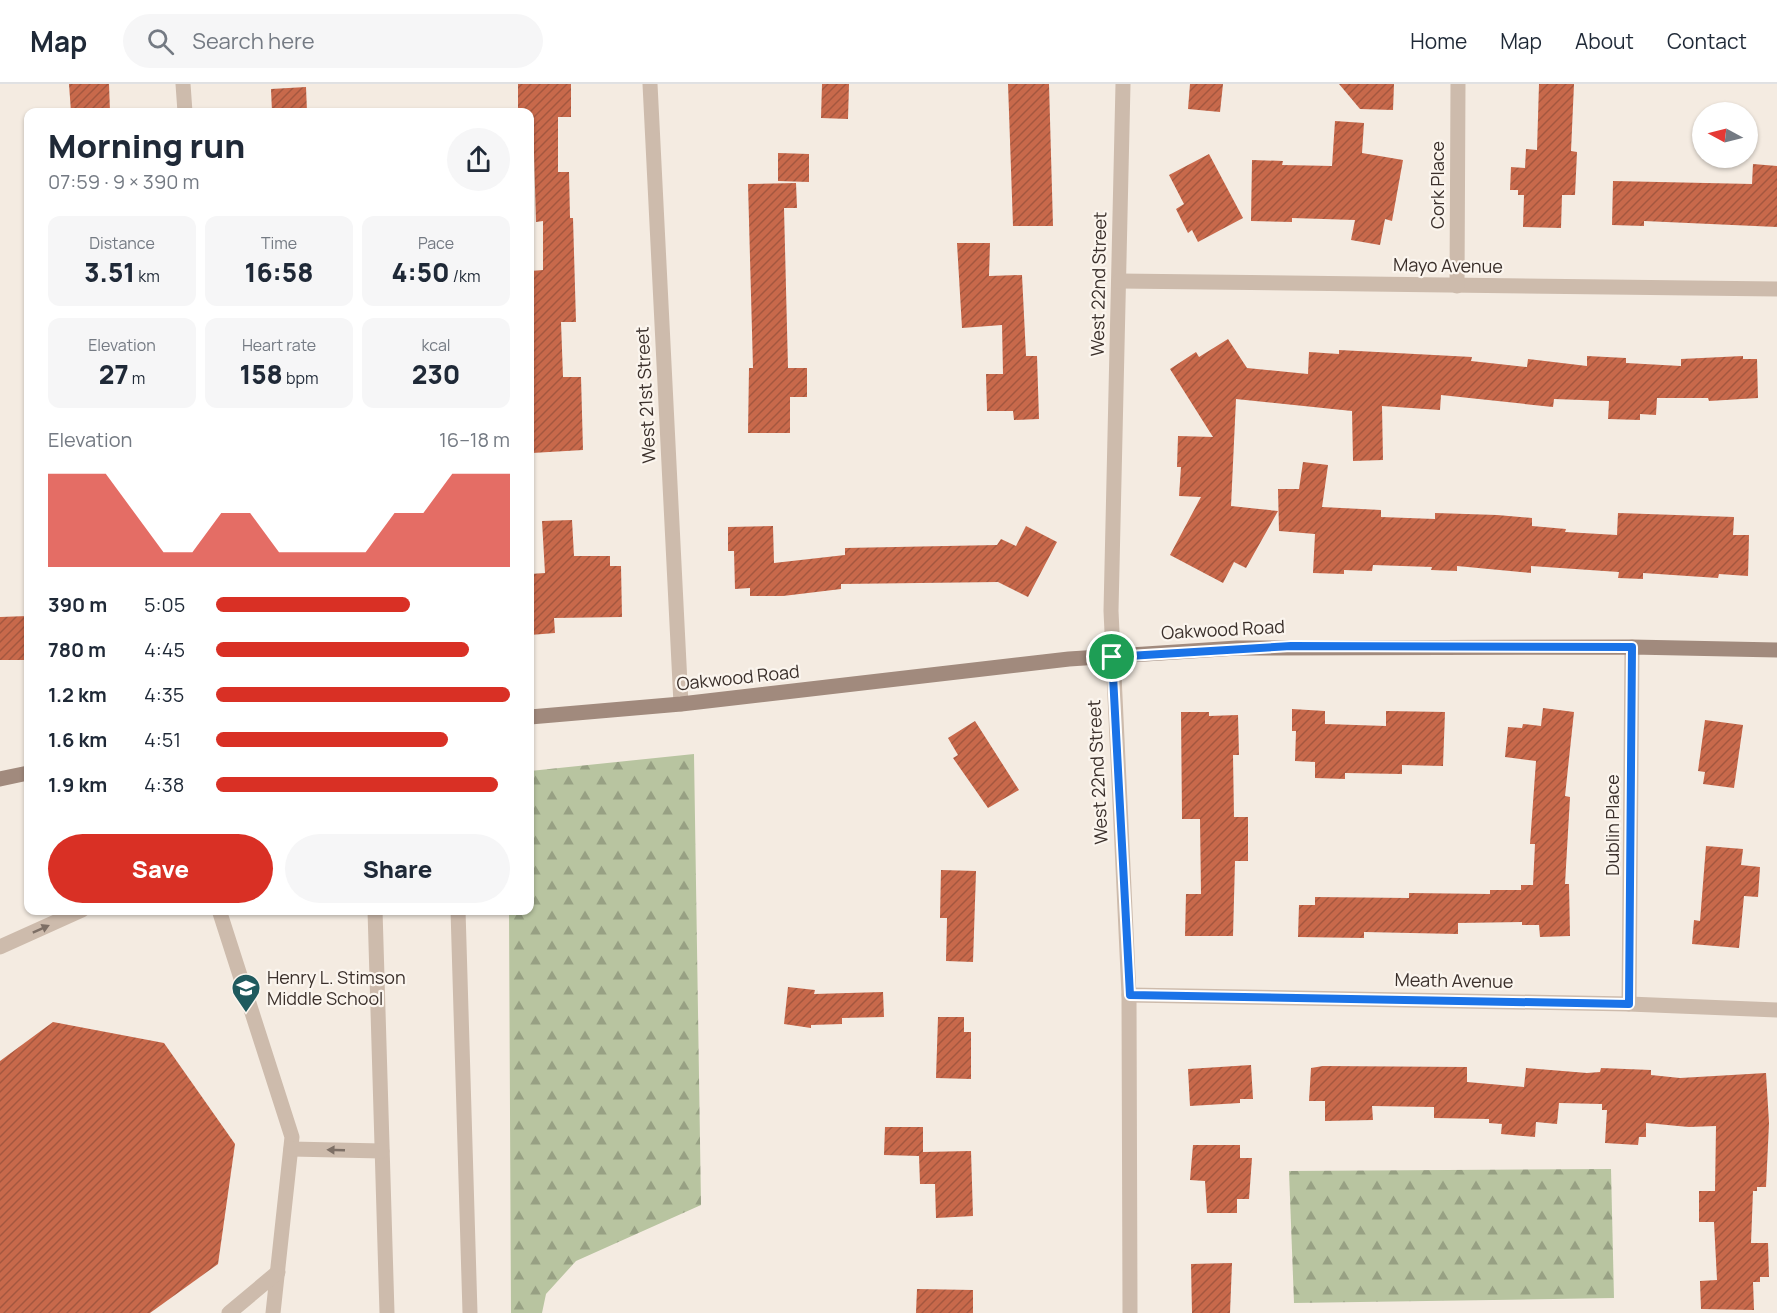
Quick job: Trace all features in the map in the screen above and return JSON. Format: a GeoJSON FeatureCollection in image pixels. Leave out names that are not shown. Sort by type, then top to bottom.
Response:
{"type":"FeatureCollection","features":[{"type":"Feature","properties":{"kind":"main road","name":"Oakwood Road"},"geometry":{"type":"LineString","coordinates":[[534,717],[681,704],[1112,657],[1291,646],[1632,647],[1777,650]]}},
{"type":"Feature","properties":{"kind":"main road"},"geometry":{"type":"LineString","coordinates":[[0,779],[24,774]]}},
{"type":"Feature","properties":{"kind":"street"},"geometry":{"type":"LineString","coordinates":[[183,84],[184,108]]}},
{"type":"Feature","properties":{"kind":"street","name":"West 21st Street"},"geometry":{"type":"LineString","coordinates":[[650,84],[681,704]]}},
{"type":"Feature","properties":{"kind":"street","name":"West 22nd Street"},"geometry":{"type":"LineString","coordinates":[[1123,84],[1112,657],[1130,995],[1130,1313]]}},
{"type":"Feature","properties":{"kind":"street","name":"Cork Place"},"geometry":{"type":"LineString","coordinates":[[1457,286],[1458,84]]}},
{"type":"Feature","properties":{"kind":"street","name":"Mayo Avenue"},"geometry":{"type":"LineString","coordinates":[[1119,281],[1777,289]]}},
{"type":"Feature","properties":{"kind":"street","name":"Dublin Place"},"geometry":{"type":"LineString","coordinates":[[1629,1004],[1632,647]]}},
{"type":"Feature","properties":{"kind":"street"},"geometry":{"type":"LineString","coordinates":[[0,947],[71,915]]}},
{"type":"Feature","properties":{"kind":"street"},"geometry":{"type":"LineString","coordinates":[[221,915],[292,1137],[273,1313]]}},
{"type":"Feature","properties":{"kind":"street"},"geometry":{"type":"LineString","coordinates":[[375,915],[387,1313]]}},
{"type":"Feature","properties":{"kind":"street"},"geometry":{"type":"LineString","coordinates":[[458,915],[470,1313]]}},
{"type":"Feature","properties":{"kind":"street","name":"Meath Avenue"},"geometry":{"type":"LineString","coordinates":[[1130,995],[1629,1004],[1777,1010]]}},
{"type":"Feature","properties":{"kind":"street"},"geometry":{"type":"LineString","coordinates":[[291,1149],[382,1151]]}},
{"type":"Feature","properties":{"kind":"street"},"geometry":{"type":"LineString","coordinates":[[229,1313],[278,1272]]}},
{"type":"Feature","properties":{"kind":"green space"},"geometry":{"type":"Polygon","coordinates":[[[694,754],[701,1205],[576,1261],[546,1294],[542,1313],[511,1313],[509,915],[534,915],[534,771],[694,754]]]}},
{"type":"Feature","properties":{"kind":"green space"},"geometry":{"type":"Polygon","coordinates":[[[1611,1169],[1614,1298],[1294,1303],[1289,1171],[1611,1169]]]}},
{"type":"Feature","properties":{"kind":"building"},"geometry":{"type":"Polygon","coordinates":[[[69,84],[109,84],[110,108],[71,108],[69,84]]]}},
{"type":"Feature","properties":{"kind":"building"},"geometry":{"type":"Polygon","coordinates":[[[518,84],[571,84],[571,117],[558,117],[558,172],[569,172],[570,218],[573,218],[576,322],[561,322],[563,377],[581,377],[583,450],[534,453],[534,271],[543,270],[543,221],[536,222],[534,108],[518,108],[518,84]]]}},
{"type":"Feature","properties":{"kind":"building"},"geometry":{"type":"Polygon","coordinates":[[[822,84],[849,84],[848,119],[821,118],[822,84]]]}},
{"type":"Feature","properties":{"kind":"building"},"geometry":{"type":"Polygon","coordinates":[[[1008,84],[1049,84],[1053,226],[1013,226],[1008,84]]]}},
{"type":"Feature","properties":{"kind":"building"},"geometry":{"type":"Polygon","coordinates":[[[1190,84],[1223,84],[1220,112],[1188,109],[1190,84]]]}},
{"type":"Feature","properties":{"kind":"building"},"geometry":{"type":"Polygon","coordinates":[[[1339,84],[1394,84],[1393,110],[1360,109],[1339,84]]]}},
{"type":"Feature","properties":{"kind":"building"},"geometry":{"type":"Polygon","coordinates":[[[1539,84],[1574,84],[1571,151],[1577,152],[1575,195],[1562,195],[1561,228],[1523,227],[1524,195],[1518,195],[1518,190],[1510,190],[1511,167],[1525,168],[1526,149],[1537,150],[1539,84]]]}},
{"type":"Feature","properties":{"kind":"building"},"geometry":{"type":"Polygon","coordinates":[[[306,87],[307,108],[272,108],[271,89],[306,87]]]}},
{"type":"Feature","properties":{"kind":"building"},"geometry":{"type":"Polygon","coordinates":[[[1335,121],[1364,123],[1362,153],[1403,160],[1392,221],[1385,219],[1380,245],[1351,240],[1355,220],[1292,218],[1292,222],[1251,221],[1252,160],[1283,161],[1282,165],[1332,166],[1335,121]]]}},
{"type":"Feature","properties":{"kind":"building"},"geometry":{"type":"Polygon","coordinates":[[[778,153],[809,154],[809,182],[778,181],[778,153]]]}},
{"type":"Feature","properties":{"kind":"building"},"geometry":{"type":"Polygon","coordinates":[[[1209,154],[1243,218],[1198,242],[1192,230],[1188,233],[1176,209],[1184,204],[1169,175],[1209,154]]]}},
{"type":"Feature","properties":{"kind":"building"},"geometry":{"type":"Polygon","coordinates":[[[1758,164],[1777,166],[1777,227],[1644,221],[1644,226],[1612,225],[1613,181],[1752,184],[1753,168],[1758,168],[1758,164]]]}},
{"type":"Feature","properties":{"kind":"building"},"geometry":{"type":"Polygon","coordinates":[[[796,183],[797,208],[784,208],[788,368],[807,368],[807,397],[790,397],[790,433],[748,433],[749,368],[753,368],[748,184],[796,183]]]}},
{"type":"Feature","properties":{"kind":"building"},"geometry":{"type":"Polygon","coordinates":[[[957,243],[990,243],[989,276],[1022,275],[1026,356],[1037,356],[1039,419],[1014,420],[1013,411],[987,411],[986,374],[1003,374],[1002,325],[962,328],[957,243]]]}},
{"type":"Feature","properties":{"kind":"building"},"geometry":{"type":"Polygon","coordinates":[[[1228,339],[1247,368],[1308,374],[1309,352],[1339,354],[1339,350],[1472,357],[1471,361],[1527,367],[1528,359],[1587,366],[1587,356],[1626,358],[1626,363],[1681,366],[1681,359],[1743,356],[1743,359],[1757,359],[1758,398],[1709,401],[1708,398],[1657,398],[1656,415],[1640,414],[1640,420],[1608,419],[1609,401],[1554,399],[1553,407],[1441,395],[1440,410],[1382,406],[1383,460],[1353,461],[1352,411],[1236,399],[1231,506],[1278,511],[1246,568],[1234,562],[1223,583],[1170,555],[1201,497],[1179,496],[1181,467],[1177,467],[1178,436],[1213,437],[1170,369],[1196,352],[1199,357],[1228,339]]]}},
{"type":"Feature","properties":{"kind":"building"},"geometry":{"type":"Polygon","coordinates":[[[1303,462],[1328,465],[1322,507],[1381,510],[1381,517],[1435,519],[1435,513],[1497,515],[1532,518],[1532,526],[1566,529],[1565,532],[1617,535],[1618,513],[1734,517],[1733,535],[1749,535],[1748,576],[1719,574],[1718,578],[1643,573],[1643,579],[1618,578],[1619,572],[1531,566],[1531,573],[1457,566],[1457,571],[1431,570],[1432,567],[1373,565],[1372,571],[1344,570],[1344,574],[1313,573],[1315,534],[1279,531],[1278,489],[1299,489],[1303,462]]]}},
{"type":"Feature","properties":{"kind":"building"},"geometry":{"type":"Polygon","coordinates":[[[572,520],[574,556],[610,556],[610,566],[621,566],[622,617],[554,618],[555,633],[534,635],[534,574],[545,573],[542,521],[572,520]]]}},
{"type":"Feature","properties":{"kind":"building"},"geometry":{"type":"Polygon","coordinates":[[[773,526],[774,563],[845,555],[845,548],[997,545],[1001,539],[1016,546],[1026,526],[1057,542],[1028,597],[998,582],[841,584],[841,589],[783,596],[750,596],[750,588],[735,589],[734,551],[728,551],[728,527],[773,526]]]}},
{"type":"Feature","properties":{"kind":"building"},"geometry":{"type":"Polygon","coordinates":[[[24,616],[24,660],[0,660],[0,617],[24,616]]]}},
{"type":"Feature","properties":{"kind":"building"},"geometry":{"type":"Polygon","coordinates":[[[1543,708],[1574,712],[1565,796],[1570,797],[1565,884],[1569,884],[1570,936],[1540,937],[1539,925],[1522,925],[1522,922],[1458,923],[1458,934],[1364,932],[1364,938],[1298,937],[1299,905],[1315,905],[1315,897],[1409,898],[1409,893],[1490,894],[1490,890],[1521,890],[1521,885],[1533,885],[1535,844],[1530,844],[1536,761],[1505,757],[1508,727],[1522,728],[1523,724],[1541,726],[1543,708]]]}},
{"type":"Feature","properties":{"kind":"building"},"geometry":{"type":"Polygon","coordinates":[[[1292,709],[1325,711],[1325,724],[1386,726],[1386,711],[1445,712],[1443,766],[1402,765],[1402,774],[1345,773],[1345,779],[1315,778],[1315,762],[1295,761],[1296,731],[1292,731],[1292,709]]]}},
{"type":"Feature","properties":{"kind":"building"},"geometry":{"type":"Polygon","coordinates":[[[1181,712],[1209,712],[1209,716],[1238,715],[1239,755],[1233,755],[1234,817],[1248,817],[1248,861],[1235,861],[1233,936],[1185,936],[1186,894],[1201,894],[1200,819],[1182,819],[1181,712]]]}},
{"type":"Feature","properties":{"kind":"building"},"geometry":{"type":"Polygon","coordinates":[[[1705,720],[1743,725],[1734,788],[1703,784],[1705,772],[1698,771],[1705,720]]]}},
{"type":"Feature","properties":{"kind":"building"},"geometry":{"type":"Polygon","coordinates":[[[975,721],[1019,790],[988,808],[953,758],[958,755],[948,738],[975,721]]]}},
{"type":"Feature","properties":{"kind":"building"},"geometry":{"type":"Polygon","coordinates":[[[1706,846],[1743,849],[1741,865],[1760,867],[1758,897],[1744,896],[1739,948],[1692,944],[1694,920],[1700,921],[1706,846]]]}},
{"type":"Feature","properties":{"kind":"building"},"geometry":{"type":"Polygon","coordinates":[[[941,870],[976,871],[973,962],[946,961],[947,918],[940,918],[941,870]]]}},
{"type":"Feature","properties":{"kind":"building"},"geometry":{"type":"Polygon","coordinates":[[[788,987],[815,990],[814,994],[883,992],[884,1017],[842,1018],[842,1024],[811,1025],[811,1028],[784,1024],[788,987]]]}},
{"type":"Feature","properties":{"kind":"building"},"geometry":{"type":"Polygon","coordinates":[[[938,1017],[964,1017],[964,1032],[971,1032],[971,1079],[936,1078],[938,1017]]]}},
{"type":"Feature","properties":{"kind":"building"},"geometry":{"type":"Polygon","coordinates":[[[53,1022],[164,1043],[235,1144],[218,1264],[150,1313],[0,1313],[0,1061],[53,1022]]]}},
{"type":"Feature","properties":{"kind":"building"},"geometry":{"type":"Polygon","coordinates":[[[1251,1065],[1253,1099],[1240,1099],[1240,1103],[1190,1106],[1188,1069],[1251,1065]]]}},
{"type":"Feature","properties":{"kind":"building"},"geometry":{"type":"Polygon","coordinates":[[[1323,1066],[1467,1067],[1467,1082],[1524,1087],[1526,1068],[1587,1073],[1600,1072],[1601,1068],[1651,1070],[1651,1075],[1680,1078],[1766,1073],[1769,1123],[1766,1187],[1757,1187],[1757,1191],[1753,1191],[1751,1243],[1768,1243],[1769,1277],[1760,1277],[1760,1282],[1753,1282],[1754,1310],[1701,1309],[1700,1281],[1717,1280],[1714,1222],[1699,1222],[1699,1191],[1715,1191],[1716,1126],[1689,1127],[1646,1123],[1646,1137],[1639,1137],[1638,1145],[1605,1143],[1607,1110],[1602,1110],[1602,1104],[1559,1103],[1557,1124],[1536,1122],[1535,1137],[1501,1134],[1502,1124],[1489,1123],[1489,1119],[1434,1118],[1434,1107],[1372,1106],[1373,1120],[1325,1121],[1325,1101],[1309,1101],[1311,1068],[1323,1066]]]}},
{"type":"Feature","properties":{"kind":"building"},"geometry":{"type":"Polygon","coordinates":[[[885,1127],[923,1127],[923,1152],[971,1151],[973,1216],[936,1218],[935,1184],[920,1184],[919,1156],[884,1155],[885,1127]]]}},
{"type":"Feature","properties":{"kind":"building"},"geometry":{"type":"Polygon","coordinates":[[[1193,1145],[1240,1145],[1240,1158],[1252,1158],[1249,1199],[1237,1199],[1237,1213],[1207,1213],[1205,1181],[1190,1180],[1193,1145]]]}},
{"type":"Feature","properties":{"kind":"building"},"geometry":{"type":"Polygon","coordinates":[[[1232,1263],[1230,1313],[1192,1313],[1191,1264],[1232,1263]]]}},
{"type":"Feature","properties":{"kind":"building"},"geometry":{"type":"Polygon","coordinates":[[[917,1289],[973,1290],[973,1313],[916,1313],[917,1289]]]}},
{"type":"Feature","properties":{"kind":"place","name":"Henry L. Stimson Middle School"},"geometry":{"type":"Point","coordinates":[246,1014]}},
{"type":"Feature","properties":{"kind":"route"},"geometry":{"type":"LineString","coordinates":[[1291,646],[1632,647],[1632,897],[1629,1004],[1130,995],[1112,657],[1291,646]]}}]}
